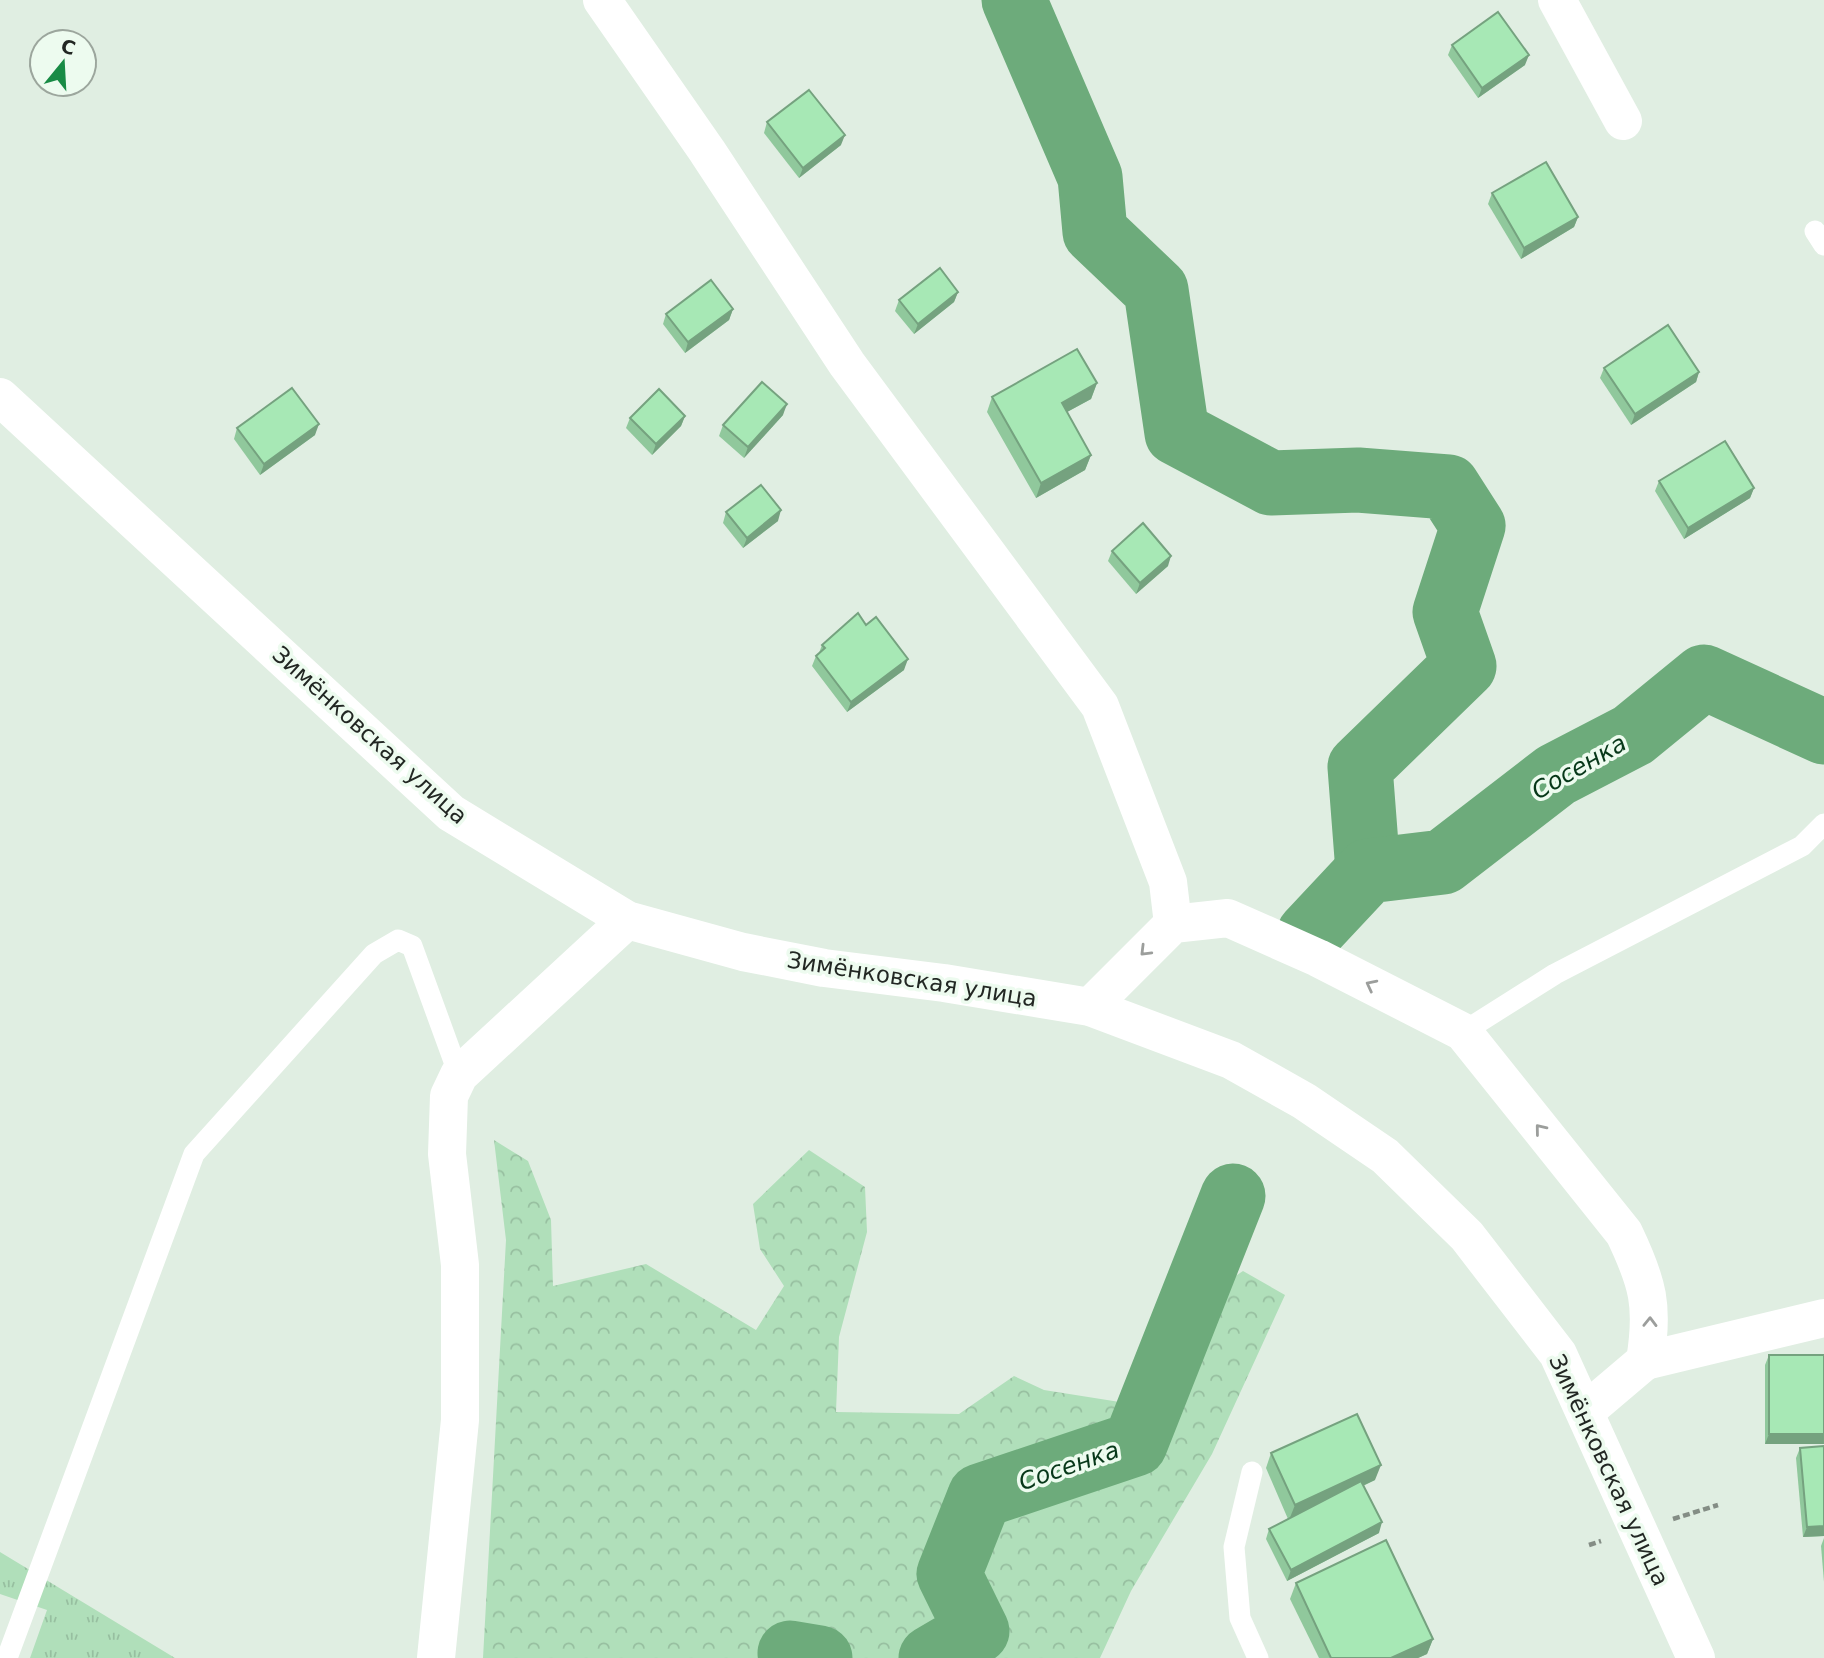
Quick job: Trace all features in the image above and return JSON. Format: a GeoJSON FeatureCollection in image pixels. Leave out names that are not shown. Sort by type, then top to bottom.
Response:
{"type":"FeatureCollection","features":[{"type":"Feature","properties":{"kind":"street"},"geometry":{"type":"LineString","coordinates":[[602,0],[707,151],[846,364],[1100,706],[1168,882],[1173,924]]}},
{"type":"Feature","properties":{"kind":"street"},"geometry":{"type":"LineString","coordinates":[[1557,0],[1623,121]]}},
{"type":"Feature","properties":{"kind":"street","name":"Зимёнковская улица"},"geometry":{"type":"LineString","coordinates":[[0,397],[451,813],[627,920],[743,952],[824,968],[944,983],[1090,1007],[1231,1060],[1304,1101],[1385,1156],[1467,1236],[1558,1354],[1696,1658]]}},
{"type":"Feature","properties":{"kind":"street"},"geometry":{"type":"LineString","coordinates":[[1090,1007],[1173,924],[1227,918],[1318,958],[1463,1032],[1624,1233],[1641,1269],[1652,1319],[1645,1361]]}},
{"type":"Feature","properties":{"kind":"street"},"geometry":{"type":"LineString","coordinates":[[436,1658],[460,1420],[460,1265],[447,1154],[449,1096],[459,1075],[627,920]]}},
{"type":"Feature","properties":{"kind":"street"},"geometry":{"type":"LineString","coordinates":[[1586,1411],[1645,1361],[1824,1318]]}},
{"type":"Feature","properties":{"kind":"lane"},"geometry":{"type":"LineString","coordinates":[[1463,1032],[1555,974],[1802,846],[1824,824]]}},
{"type":"Feature","properties":{"kind":"lane"},"geometry":{"type":"LineString","coordinates":[[7,1658],[194,1154],[374,954],[398,940],[412,946],[459,1075]]}},
{"type":"Feature","properties":{"kind":"lane"},"geometry":{"type":"LineString","coordinates":[[1252,1472],[1234,1547],[1240,1618],[1258,1658]]}},
{"type":"Feature","properties":{"kind":"green space"},"geometry":{"type":"Polygon","coordinates":[[[494,1140],[528,1161],[551,1220],[553,1286],[646,1264],[756,1330],[784,1286],[760,1249],[753,1204],[809,1150],[865,1187],[867,1232],[839,1337],[836,1412],[959,1414],[1014,1376],[1044,1390],[1126,1403],[1184,1310],[1243,1271],[1285,1295],[1212,1454],[1131,1591],[1100,1658],[483,1658],[506,1240],[494,1140]]]}},
{"type":"Feature","properties":{"kind":"green space"},"geometry":{"type":"Polygon","coordinates":[[[0,1552],[175,1658],[30,1658],[47,1610],[0,1594],[0,1552]]]}},
{"type":"Feature","properties":{"kind":"building"},"geometry":{"type":"Polygon","coordinates":[[[1498,12],[1529,55],[1482,88],[1452,45],[1498,12]]]}},
{"type":"Feature","properties":{"kind":"building"},"geometry":{"type":"Polygon","coordinates":[[[809,90],[845,135],[803,168],[767,122],[809,90]]]}},
{"type":"Feature","properties":{"kind":"building"},"geometry":{"type":"Polygon","coordinates":[[[1546,162],[1578,217],[1524,248],[1492,193],[1546,162]]]}},
{"type":"Feature","properties":{"kind":"building"},"geometry":{"type":"Polygon","coordinates":[[[940,268],[958,292],[918,324],[899,300],[940,268]]]}},
{"type":"Feature","properties":{"kind":"building"},"geometry":{"type":"Polygon","coordinates":[[[711,280],[733,309],[688,342],[666,314],[711,280]]]}},
{"type":"Feature","properties":{"kind":"building"},"geometry":{"type":"Polygon","coordinates":[[[1668,325],[1699,372],[1635,414],[1604,368],[1668,325]]]}},
{"type":"Feature","properties":{"kind":"building"},"geometry":{"type":"Polygon","coordinates":[[[1077,349],[1097,383],[1062,403],[1091,455],[1041,483],[992,397],[1077,349]]]}},
{"type":"Feature","properties":{"kind":"building"},"geometry":{"type":"Polygon","coordinates":[[[762,382],[787,404],[748,447],[723,425],[762,382]]]}},
{"type":"Feature","properties":{"kind":"building"},"geometry":{"type":"Polygon","coordinates":[[[292,388],[319,424],[264,464],[237,428],[292,388]]]}},
{"type":"Feature","properties":{"kind":"building"},"geometry":{"type":"Polygon","coordinates":[[[659,389],[685,416],[656,444],[630,418],[659,389]]]}},
{"type":"Feature","properties":{"kind":"building"},"geometry":{"type":"Polygon","coordinates":[[[1725,441],[1754,488],[1688,528],[1659,481],[1725,441]]]}},
{"type":"Feature","properties":{"kind":"building"},"geometry":{"type":"Polygon","coordinates":[[[761,485],[781,510],[747,538],[726,512],[761,485]]]}},
{"type":"Feature","properties":{"kind":"building"},"geometry":{"type":"Polygon","coordinates":[[[1143,523],[1171,556],[1140,583],[1112,551],[1143,523]]]}},
{"type":"Feature","properties":{"kind":"building"},"geometry":{"type":"Polygon","coordinates":[[[858,613],[866,625],[876,617],[908,659],[851,702],[816,656],[825,648],[822,645],[858,613]]]}},
{"type":"Feature","properties":{"kind":"building"},"geometry":{"type":"Polygon","coordinates":[[[1769,1355],[1824,1355],[1824,1434],[1769,1434],[1769,1355]]]}},
{"type":"Feature","properties":{"kind":"building"},"geometry":{"type":"Polygon","coordinates":[[[1357,1414],[1381,1465],[1295,1505],[1271,1453],[1357,1414]]]}},
{"type":"Feature","properties":{"kind":"building"},"geometry":{"type":"Polygon","coordinates":[[[1824,1446],[1824,1526],[1807,1527],[1800,1448],[1824,1446]]]}},
{"type":"Feature","properties":{"kind":"building"},"geometry":{"type":"Polygon","coordinates":[[[1361,1481],[1382,1522],[1291,1570],[1269,1529],[1361,1481]]]}},
{"type":"Feature","properties":{"kind":"building"},"geometry":{"type":"Polygon","coordinates":[[[1386,1540],[1433,1639],[1391,1658],[1331,1658],[1296,1583],[1386,1540]]]}},
{"type":"Feature","properties":{"kind":"waterway"},"geometry":{"type":"LineString","coordinates":[[1014,0],[1090,177],[1095,232],[1156,290],[1177,433],[1271,483],[1358,480],[1448,487],[1473,526],[1445,612],[1464,666],[1360,767],[1368,871]]}},
{"type":"Feature","properties":{"kind":"waterway","name":"Сосенка"},"geometry":{"type":"LineString","coordinates":[[1309,934],[1368,871],[1443,862],[1556,775],[1633,735],[1704,677],[1824,732]]}},
{"type":"Feature","properties":{"kind":"waterway","name":"Сосенка"},"geometry":{"type":"LineString","coordinates":[[931,1658],[977,1631],[949,1574],[980,1496],[1135,1444],[1233,1196]]}},
{"type":"Feature","properties":{"kind":"waterway","name":"Сосенка"},"geometry":{"type":"LineString","coordinates":[[791,1658],[790,1653],[820,1658]]}}]}
